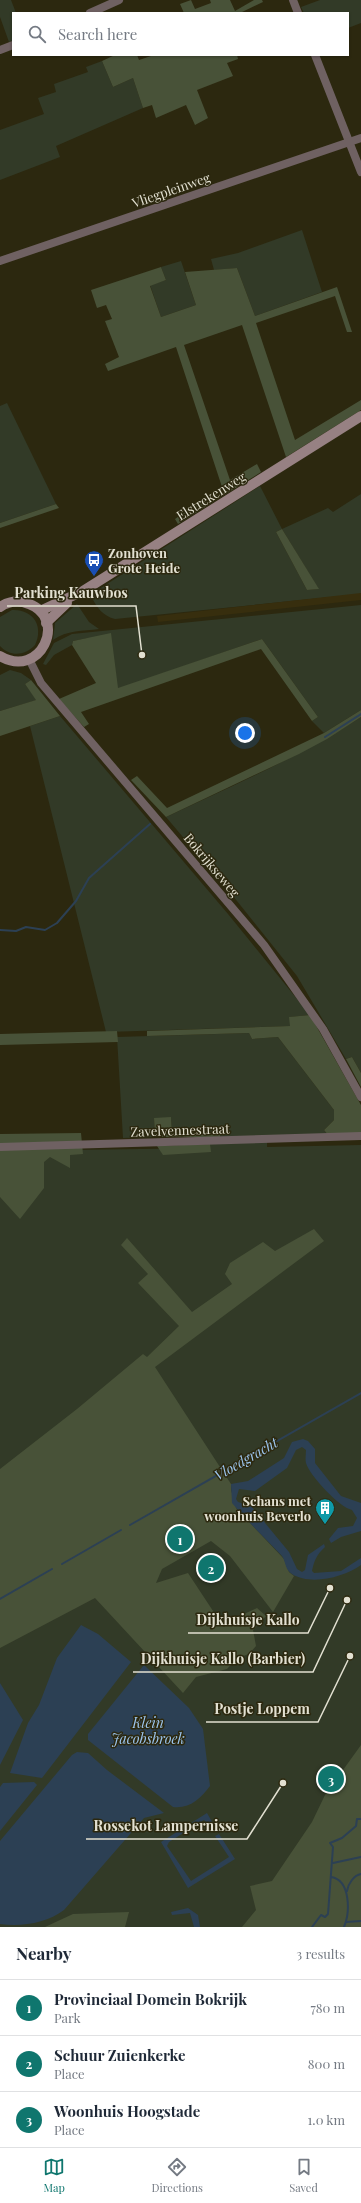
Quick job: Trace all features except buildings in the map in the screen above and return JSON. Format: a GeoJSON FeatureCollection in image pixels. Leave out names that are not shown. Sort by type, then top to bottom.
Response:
{"type":"FeatureCollection","features":[{"type":"Feature","properties":{"kind":"street"},"geometry":{"type":"LineString","coordinates":[[92,12],[119,0]]}},
{"type":"Feature","properties":{"kind":"street"},"geometry":{"type":"LineString","coordinates":[[293,0],[298,12]]}},
{"type":"Feature","properties":{"kind":"street"},"geometry":{"type":"LineString","coordinates":[[0,50],[12,45]]}},
{"type":"Feature","properties":{"kind":"street"},"geometry":{"type":"LineString","coordinates":[[315,56],[361,172]]}},
{"type":"Feature","properties":{"kind":"street","name":"Vliegpleinweg"},"geometry":{"type":"LineString","coordinates":[[0,261],[361,138]]}},
{"type":"Feature","properties":{"kind":"street","name":"Elstrekenweg"},"geometry":{"type":"LineString","coordinates":[[40,611],[75,596],[361,416]]}},
{"type":"Feature","properties":{"kind":"street","name":"Elstrekenweg"},"geometry":{"type":"LineString","coordinates":[[46,622],[75,596]]}},
{"type":"Feature","properties":{"kind":"street"},"geometry":{"type":"LineString","coordinates":[[0,608],[14,602],[24,602],[40,611],[46,622],[47,637],[45,644],[36,656],[30,659],[13,662],[0,656]]}},
{"type":"Feature","properties":{"kind":"street","name":"Bokrijkseweg"},"geometry":{"type":"LineString","coordinates":[[30,659],[41,683],[264,945],[323,1029],[361,1097]]}},
{"type":"Feature","properties":{"kind":"street","name":"Zavelvennestraat"},"geometry":{"type":"LineString","coordinates":[[0,1147],[361,1136]]}},
{"type":"Feature","properties":{"kind":"green space"},"geometry":{"type":"Polygon","coordinates":[[[0,0],[11,0],[16,12],[12,12],[12,41],[9,42],[0,17],[0,0]]]}},
{"type":"Feature","properties":{"kind":"green space"},"geometry":{"type":"Polygon","coordinates":[[[191,0],[195,9],[211,3],[210,0],[230,0],[235,11],[254,0],[262,0],[263,2],[242,12],[184,12],[180,4],[191,0]]]}},
{"type":"Feature","properties":{"kind":"green space"},"geometry":{"type":"Polygon","coordinates":[[[320,0],[361,0],[361,23],[349,28],[349,12],[304,12],[301,7],[320,0]]]}},
{"type":"Feature","properties":{"kind":"green space"},"geometry":{"type":"Polygon","coordinates":[[[113,56],[137,56],[139,60],[151,56],[237,56],[238,59],[227,63],[233,76],[197,90],[208,118],[195,125],[186,105],[156,118],[152,105],[143,108],[133,78],[113,87],[102,61],[113,56]]]}},
{"type":"Feature","properties":{"kind":"green space"},"geometry":{"type":"Polygon","coordinates":[[[102,61],[113,87],[133,78],[143,108],[56,146],[60,157],[0,180],[0,130],[44,114],[38,98],[56,92],[54,84],[88,72],[86,67],[102,61]]]}},
{"type":"Feature","properties":{"kind":"green space"},"geometry":{"type":"Polygon","coordinates":[[[302,230],[322,292],[255,316],[237,268],[214,270],[211,259],[238,253],[302,230]]]}},
{"type":"Feature","properties":{"kind":"green space"},"geometry":{"type":"Polygon","coordinates":[[[181,261],[196,305],[161,317],[150,285],[166,280],[161,267],[181,261]]]}},
{"type":"Feature","properties":{"kind":"green space"},"geometry":{"type":"Polygon","coordinates":[[[161,267],[166,280],[150,286],[161,317],[196,305],[185,272],[237,268],[255,316],[337,287],[352,332],[347,332],[335,296],[256,323],[295,440],[361,400],[361,410],[286,457],[242,325],[184,345],[230,480],[257,464],[261,472],[178,524],[175,519],[222,487],[176,347],[108,371],[105,364],[119,357],[105,321],[112,319],[106,305],[97,308],[91,290],[161,267]]]}},
{"type":"Feature","properties":{"kind":"green space"},"geometry":{"type":"Polygon","coordinates":[[[7,403],[56,504],[0,523],[0,406],[7,403]]]}},
{"type":"Feature","properties":{"kind":"green space"},"geometry":{"type":"Polygon","coordinates":[[[260,486],[282,529],[328,508],[333,512],[361,494],[361,594],[115,619],[107,616],[98,608],[91,596],[93,593],[260,486]],[[282,529],[276,532],[307,590],[318,588],[282,529]]]}},
{"type":"Feature","properties":{"kind":"green space"},"geometry":{"type":"Polygon","coordinates":[[[56,504],[59,508],[0,528],[0,523],[56,504]]]}},
{"type":"Feature","properties":{"kind":"green space"},"geometry":{"type":"Polygon","coordinates":[[[282,529],[319,589],[307,590],[276,532],[282,529]]]}},
{"type":"Feature","properties":{"kind":"green space"},"geometry":{"type":"Polygon","coordinates":[[[77,604],[89,622],[99,629],[64,634],[53,640],[55,623],[77,604]]]}},
{"type":"Feature","properties":{"kind":"green space"},"geometry":{"type":"Polygon","coordinates":[[[361,605],[361,710],[324,733],[312,721],[318,717],[262,639],[118,689],[88,638],[73,641],[72,645],[54,655],[46,665],[43,664],[54,643],[72,634],[361,605]]]}},
{"type":"Feature","properties":{"kind":"green space"},"geometry":{"type":"Polygon","coordinates":[[[12,610],[26,612],[31,616],[35,620],[38,631],[35,645],[31,649],[18,654],[8,652],[0,646],[0,617],[12,610]]]}},
{"type":"Feature","properties":{"kind":"green space"},"geometry":{"type":"Polygon","coordinates":[[[111,633],[118,688],[262,639],[318,717],[312,721],[261,649],[81,712],[89,724],[84,727],[59,699],[96,683],[72,645],[73,641],[111,633]]]}},
{"type":"Feature","properties":{"kind":"green space"},"geometry":{"type":"Polygon","coordinates":[[[10,670],[21,673],[31,680],[25,684],[37,700],[0,711],[0,675],[10,670]]]}},
{"type":"Feature","properties":{"kind":"green space"},"geometry":{"type":"Polygon","coordinates":[[[31,680],[60,716],[0,736],[0,711],[36,700],[25,684],[31,680]]]}},
{"type":"Feature","properties":{"kind":"green space"},"geometry":{"type":"Polygon","coordinates":[[[361,710],[361,717],[327,739],[299,754],[166,817],[131,780],[137,776],[167,808],[324,733],[361,710]]]}},
{"type":"Feature","properties":{"kind":"green space"},"geometry":{"type":"Polygon","coordinates":[[[60,716],[228,914],[310,1015],[290,1017],[291,1026],[106,1032],[30,726],[60,716]]]}},
{"type":"Feature","properties":{"kind":"green space"},"geometry":{"type":"Polygon","coordinates":[[[361,717],[361,1073],[352,1057],[346,1059],[297,976],[237,901],[166,817],[289,758],[338,732],[361,717]]]}},
{"type":"Feature","properties":{"kind":"green space"},"geometry":{"type":"Polygon","coordinates":[[[310,1015],[361,1105],[361,1133],[328,1135],[324,1130],[334,1120],[334,1110],[278,1037],[252,1039],[249,1033],[147,1036],[147,1031],[290,1026],[289,1017],[310,1015]]]}},
{"type":"Feature","properties":{"kind":"green space"},"geometry":{"type":"Polygon","coordinates":[[[117,1031],[118,1042],[0,1045],[0,1034],[117,1031]]]}},
{"type":"Feature","properties":{"kind":"green space"},"geometry":{"type":"Polygon","coordinates":[[[249,1033],[252,1039],[278,1037],[334,1110],[334,1120],[324,1130],[328,1135],[220,1137],[220,1133],[172,1134],[171,1118],[154,1118],[155,1137],[123,1138],[117,1037],[249,1033]]]}},
{"type":"Feature","properties":{"kind":"green space"},"geometry":{"type":"Polygon","coordinates":[[[352,1057],[361,1073],[361,1087],[346,1059],[352,1057]]]}},
{"type":"Feature","properties":{"kind":"green space"},"geometry":{"type":"Polygon","coordinates":[[[171,1117],[172,1134],[220,1133],[220,1137],[155,1137],[154,1118],[171,1117]]]}},
{"type":"Feature","properties":{"kind":"green space"},"geometry":{"type":"Polygon","coordinates":[[[81,1133],[83,1154],[70,1155],[70,1168],[50,1157],[44,1162],[44,1188],[20,1219],[0,1197],[0,1134],[81,1133]]]}},
{"type":"Feature","properties":{"kind":"green space"},"geometry":{"type":"Polygon","coordinates":[[[267,1142],[267,1147],[361,1145],[361,1927],[0,1927],[0,1151],[210,1148],[210,1144],[267,1142]]]}},
{"type":"Feature","properties":{"kind":"green space"},"geometry":{"type":"Polygon","coordinates":[[[210,1144],[211,1152],[163,1155],[157,1146],[210,1144]]]}},
{"type":"Feature","properties":{"kind":"green space"},"geometry":{"type":"Polygon","coordinates":[[[314,1229],[324,1241],[155,1367],[231,1484],[231,1490],[236,1508],[284,1559],[289,1572],[294,1576],[273,1612],[230,1556],[211,1541],[162,1569],[156,1583],[188,1573],[217,1617],[231,1620],[257,1608],[266,1616],[253,1630],[256,1646],[249,1654],[237,1658],[227,1669],[196,1677],[183,1693],[95,1598],[0,1648],[0,1469],[77,1409],[143,1354],[147,1357],[179,1326],[138,1283],[148,1274],[121,1245],[127,1238],[192,1312],[232,1284],[225,1274],[230,1263],[263,1242],[275,1251],[314,1229]]]}},
{"type":"Feature","properties":{"kind":"green space"},"geometry":{"type":"Polygon","coordinates":[[[361,1745],[361,1927],[242,1927],[256,1910],[250,1886],[272,1881],[312,1822],[325,1795],[361,1745]]]}},
{"type":"Feature","properties":{"kind":"green space"},"geometry":{"type":"Polygon","coordinates":[[[129,1912],[125,1927],[45,1927],[73,1914],[129,1912]]]}},
{"type":"Feature","properties":{"kind":"sand"},"geometry":{"type":"Polygon","coordinates":[[[361,593],[361,600],[158,622],[157,616],[361,593]]]}},
{"type":"Feature","properties":{"kind":"water"},"geometry":{"type":"Polygon","coordinates":[[[303,1439],[308,1441],[315,1449],[315,1463],[341,1496],[361,1503],[361,1531],[341,1537],[331,1543],[329,1539],[338,1528],[353,1526],[357,1518],[352,1510],[346,1508],[319,1483],[306,1463],[306,1450],[302,1447],[296,1450],[287,1468],[255,1491],[239,1489],[236,1499],[238,1502],[251,1506],[289,1552],[297,1569],[302,1572],[305,1570],[308,1555],[324,1544],[325,1547],[316,1558],[312,1571],[314,1573],[341,1571],[361,1558],[361,1565],[354,1569],[337,1576],[318,1580],[300,1578],[292,1574],[287,1568],[282,1556],[232,1503],[231,1484],[248,1481],[284,1458],[292,1442],[303,1439]]]}},
{"type":"Feature","properties":{"kind":"water"},"geometry":{"type":"Polygon","coordinates":[[[81,1625],[98,1634],[131,1662],[42,1778],[10,1773],[28,1723],[39,1705],[57,1658],[81,1625]]]}},
{"type":"Feature","properties":{"kind":"water","name":"Klein Jacobsbroek"},"geometry":{"type":"Polygon","coordinates":[[[144,1665],[189,1708],[203,1729],[210,1786],[203,1795],[194,1802],[185,1806],[173,1807],[88,1740],[88,1734],[144,1665]]]}},
{"type":"Feature","properties":{"kind":"water"},"geometry":{"type":"Polygon","coordinates":[[[0,1683],[23,1720],[0,1765],[0,1683]]]}},
{"type":"Feature","properties":{"kind":"water"},"geometry":{"type":"Polygon","coordinates":[[[77,1752],[88,1753],[107,1770],[164,1813],[144,1818],[64,1910],[50,1918],[34,1923],[17,1925],[0,1924],[0,1841],[72,1755],[77,1752]]]}},
{"type":"Feature","properties":{"kind":"water"},"geometry":{"type":"Polygon","coordinates":[[[34,1782],[37,1785],[0,1831],[0,1787],[3,1783],[34,1782]]]}},
{"type":"Feature","properties":{"kind":"water"},"geometry":{"type":"Polygon","coordinates":[[[207,1813],[215,1827],[213,1829],[204,1820],[169,1842],[167,1846],[191,1881],[229,1857],[215,1836],[219,1834],[235,1859],[188,1888],[161,1842],[207,1813]]]}},
{"type":"Feature","properties":{"kind":"water"},"geometry":{"type":"Polygon","coordinates":[[[188,1908],[198,1915],[200,1927],[194,1927],[190,1913],[172,1915],[171,1912],[188,1908]]]}},
{"type":"Feature","properties":{"kind":"waterway"},"geometry":{"type":"LineString","coordinates":[[325,737],[361,714]]}},
{"type":"Feature","properties":{"kind":"waterway"},"geometry":{"type":"LineString","coordinates":[[0,930],[16,931],[26,927],[45,930],[57,923],[76,901],[89,878],[150,824]]}},
{"type":"Feature","properties":{"kind":"waterway","name":"Vloedgracht"},"geometry":{"type":"LineString","coordinates":[[130,1525],[361,1393]]}},
{"type":"Feature","properties":{"kind":"waterway","name":"Vloedgracht"},"geometry":{"type":"LineString","coordinates":[[62,1564],[121,1530]]}},
{"type":"Feature","properties":{"kind":"waterway","name":"Vloedgracht"},"geometry":{"type":"LineString","coordinates":[[0,1599],[52,1569]]}},
{"type":"Feature","properties":{"kind":"waterway"},"geometry":{"type":"LineString","coordinates":[[312,1927],[321,1915],[325,1917],[328,1914],[333,1847],[330,1843],[342,1838],[356,1826],[357,1819],[361,1819]]}},
{"type":"Feature","properties":{"kind":"waterway"},"geometry":{"type":"LineString","coordinates":[[333,1863],[361,1857]]}},
{"type":"Feature","properties":{"kind":"waterway"},"geometry":{"type":"LineString","coordinates":[[347,1891],[352,1880],[361,1874]]}},
{"type":"Feature","properties":{"kind":"waterway"},"geometry":{"type":"LineString","coordinates":[[331,1877],[338,1879],[345,1890],[348,1906],[344,1927]]}},
{"type":"Feature","properties":{"kind":"waterway"},"geometry":{"type":"LineString","coordinates":[[346,1922],[361,1921]]}},
{"type":"Feature","properties":{"kind":"place","name":"Zonhoven Grote Heide"},"geometry":{"type":"Point","coordinates":[94,577]}},
{"type":"Feature","properties":{"kind":"place","name":"Parking Kauwbos"},"geometry":{"type":"Point","coordinates":[142,655]}},
{"type":"Feature","properties":{"kind":"place","name":"Schans met woonhuis Beverlo"},"geometry":{"type":"Point","coordinates":[325,1525]}},
{"type":"Feature","properties":{"kind":"place","name":"Provinciaal Domein Bokrijk"},"geometry":{"type":"Point","coordinates":[180,1539]}},
{"type":"Feature","properties":{"kind":"place","name":"Schuur Zuienkerke"},"geometry":{"type":"Point","coordinates":[211,1568]}},
{"type":"Feature","properties":{"kind":"place","name":"Dijkhuisje Kallo"},"geometry":{"type":"Point","coordinates":[330,1588]}},
{"type":"Feature","properties":{"kind":"place","name":"Dijkhuisje Kallo (Barbier)"},"geometry":{"type":"Point","coordinates":[347,1600]}},
{"type":"Feature","properties":{"kind":"place","name":"Postje Loppem"},"geometry":{"type":"Point","coordinates":[350,1656]}},
{"type":"Feature","properties":{"kind":"place","name":"Woonhuis Hoogstade"},"geometry":{"type":"Point","coordinates":[331,1779]}},
{"type":"Feature","properties":{"kind":"place","name":"Rossekot Lampernisse"},"geometry":{"type":"Point","coordinates":[283,1783]}}]}
